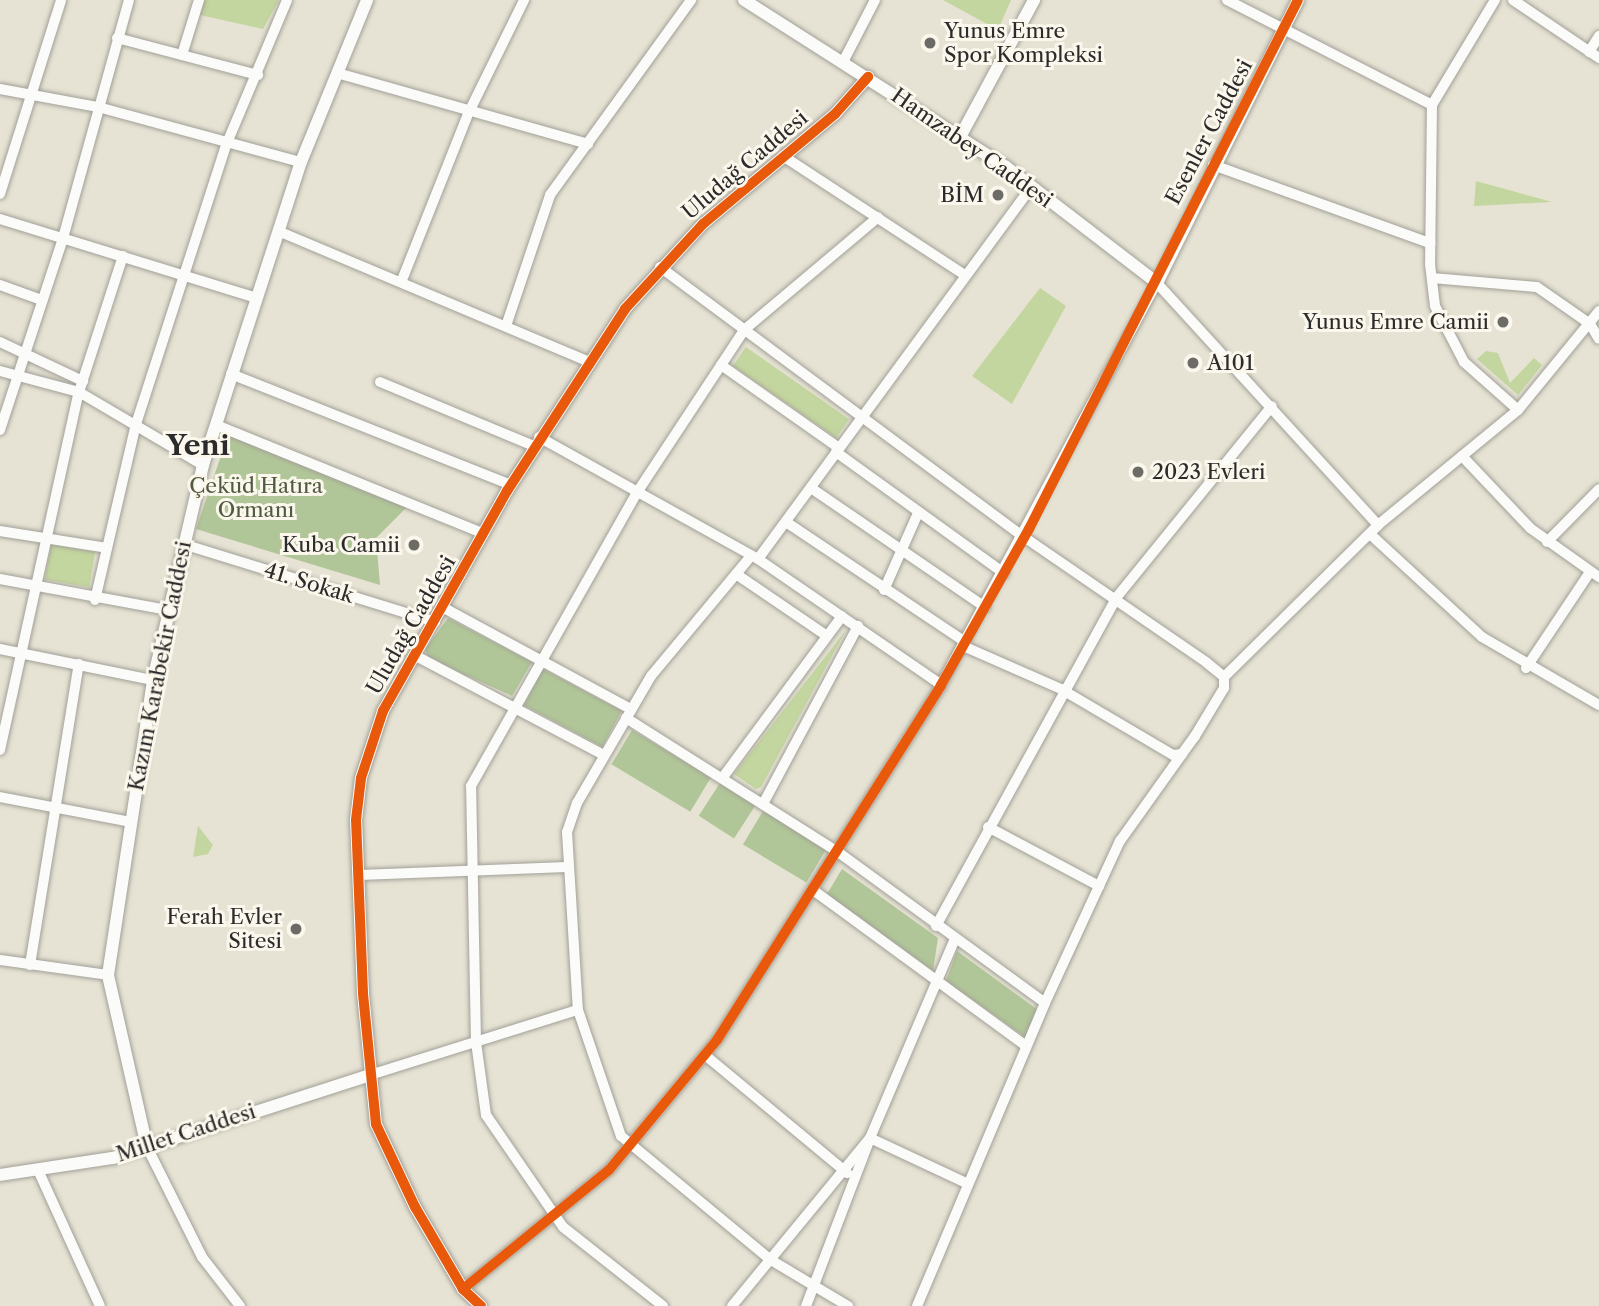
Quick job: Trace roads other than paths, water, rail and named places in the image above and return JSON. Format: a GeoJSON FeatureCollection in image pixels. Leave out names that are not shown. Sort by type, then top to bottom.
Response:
{"type":"FeatureCollection","features":[{"type":"Feature","properties":{"kind":"street"},"geometry":{"type":"LineString","coordinates":[[0,194],[34,97],[61,0]]}},
{"type":"Feature","properties":{"kind":"street"},"geometry":{"type":"LineString","coordinates":[[0,430],[23,352],[64,238],[129,0]]}},
{"type":"Feature","properties":{"kind":"street"},"geometry":{"type":"LineString","coordinates":[[182,55],[199,0]]}},
{"type":"Feature","properties":{"kind":"street"},"geometry":{"type":"LineString","coordinates":[[95,600],[136,424],[227,143],[258,75],[287,0]]}},
{"type":"Feature","properties":{"kind":"street","name":"Kazım Karabekir Caddesi"},"geometry":{"type":"LineString","coordinates":[[147,1147],[108,975],[153,680],[203,465],[231,374],[301,162],[367,0]]}},
{"type":"Feature","properties":{"kind":"street"},"geometry":{"type":"LineString","coordinates":[[402,280],[469,112],[524,0]]}},
{"type":"Feature","properties":{"kind":"street"},"geometry":{"type":"LineString","coordinates":[[507,323],[550,195],[691,0]]}},
{"type":"Feature","properties":{"kind":"street","name":"Hamzabey Caddesi"},"geometry":{"type":"LineString","coordinates":[[744,0],[960,137],[1031,187],[1157,283]]}},
{"type":"Feature","properties":{"kind":"street"},"geometry":{"type":"LineString","coordinates":[[843,62],[875,0]]}},
{"type":"Feature","properties":{"kind":"street"},"geometry":{"type":"LineString","coordinates":[[960,137],[1034,0]]}},
{"type":"Feature","properties":{"kind":"street"},"geometry":{"type":"LineString","coordinates":[[1227,0],[1432,105]]}},
{"type":"Feature","properties":{"kind":"street","name":"Esenler Caddesi"},"geometry":{"type":"LineString","coordinates":[[1157,283],[1213,165],[1298,0]]}},
{"type":"Feature","properties":{"kind":"street"},"geometry":{"type":"LineString","coordinates":[[1494,0],[1432,105],[1432,278],[1435,306],[1464,362],[1518,410]]}},
{"type":"Feature","properties":{"kind":"street"},"geometry":{"type":"LineString","coordinates":[[1513,0],[1599,58]]}},
{"type":"Feature","properties":{"kind":"street"},"geometry":{"type":"LineString","coordinates":[[1589,52],[1599,36]]}},
{"type":"Feature","properties":{"kind":"street"},"geometry":{"type":"LineString","coordinates":[[117,38],[258,75]]}},
{"type":"Feature","properties":{"kind":"street"},"geometry":{"type":"LineString","coordinates":[[337,73],[588,144]]}},
{"type":"Feature","properties":{"kind":"street","name":"Uludağ Caddesi"},"geometry":{"type":"LineString","coordinates":[[481,1306],[463,1289],[376,1124],[370,1075],[358,875],[361,778],[383,711],[444,608],[511,485],[589,362],[660,267],[868,77]]}},
{"type":"Feature","properties":{"kind":"street"},"geometry":{"type":"LineString","coordinates":[[0,89],[98,107],[301,162]]}},
{"type":"Feature","properties":{"kind":"street"},"geometry":{"type":"LineString","coordinates":[[783,156],[965,275]]}},
{"type":"Feature","properties":{"kind":"street"},"geometry":{"type":"LineString","coordinates":[[1213,165],[1430,243]]}},
{"type":"Feature","properties":{"kind":"street"},"geometry":{"type":"LineString","coordinates":[[848,1306],[813,1290],[771,1260],[621,1136],[593,1067],[578,1010],[568,832],[577,803],[629,713],[736,575],[786,522],[1031,187]]}},
{"type":"Feature","properties":{"kind":"street"},"geometry":{"type":"LineString","coordinates":[[663,1306],[555,1218],[486,1115],[476,1042],[469,870],[471,786],[636,494],[744,330],[878,217]]}},
{"type":"Feature","properties":{"kind":"street"},"geometry":{"type":"LineString","coordinates":[[0,219],[257,298]]}},
{"type":"Feature","properties":{"kind":"street"},"geometry":{"type":"LineString","coordinates":[[278,231],[507,323],[589,362]]}},
{"type":"Feature","properties":{"kind":"street"},"geometry":{"type":"LineString","coordinates":[[0,750],[43,538],[79,392],[123,256]]}},
{"type":"Feature","properties":{"kind":"street"},"geometry":{"type":"LineString","coordinates":[[660,267],[1024,537],[1116,598],[1224,677]]}},
{"type":"Feature","properties":{"kind":"street"},"geometry":{"type":"LineString","coordinates":[[1432,278],[1537,287],[1594,324],[1599,339]]}},
{"type":"Feature","properties":{"kind":"street"},"geometry":{"type":"LineString","coordinates":[[463,1289],[555,1218],[633,1147],[705,1055],[838,852],[941,685],[1024,537],[1157,283],[1182,318],[1272,406],[1378,526]]}},
{"type":"Feature","properties":{"kind":"street"},"geometry":{"type":"LineString","coordinates":[[0,285],[42,300]]}},
{"type":"Feature","properties":{"kind":"street"},"geometry":{"type":"LineString","coordinates":[[918,1306],[1026,1046],[1120,841],[1182,754],[1224,688],[1224,677],[1378,526],[1518,410],[1594,324],[1599,311]]}},
{"type":"Feature","properties":{"kind":"street"},"geometry":{"type":"LineString","coordinates":[[0,342],[83,381]]}},
{"type":"Feature","properties":{"kind":"street"},"geometry":{"type":"LineString","coordinates":[[721,365],[838,450],[918,513],[1004,573]]}},
{"type":"Feature","properties":{"kind":"street"},"geometry":{"type":"LineString","coordinates":[[0,371],[79,392],[203,465]]}},
{"type":"Feature","properties":{"kind":"street"},"geometry":{"type":"LineString","coordinates":[[231,374],[511,485]]}},
{"type":"Feature","properties":{"kind":"street"},"geometry":{"type":"LineString","coordinates":[[380,382],[537,442],[755,557],[941,685]]}},
{"type":"Feature","properties":{"kind":"street"},"geometry":{"type":"LineString","coordinates":[[936,926],[1061,690],[1116,598],[1272,406]]}},
{"type":"Feature","properties":{"kind":"street"},"geometry":{"type":"LineString","coordinates":[[216,425],[484,534]]}},
{"type":"Feature","properties":{"kind":"street"},"geometry":{"type":"LineString","coordinates":[[1462,456],[1546,542],[1595,575],[1526,668]]}},
{"type":"Feature","properties":{"kind":"street"},"geometry":{"type":"LineString","coordinates":[[811,488],[985,607]]}},
{"type":"Feature","properties":{"kind":"street"},"geometry":{"type":"LineString","coordinates":[[1546,542],[1599,489]]}},
{"type":"Feature","properties":{"kind":"street"},"geometry":{"type":"LineString","coordinates":[[884,590],[918,513]]}},
{"type":"Feature","properties":{"kind":"street"},"geometry":{"type":"LineString","coordinates":[[786,522],[964,644],[1061,690],[1173,755],[1182,754]]}},
{"type":"Feature","properties":{"kind":"street"},"geometry":{"type":"LineString","coordinates":[[0,531],[107,548]]}},
{"type":"Feature","properties":{"kind":"street"},"geometry":{"type":"LineString","coordinates":[[1370,534],[1482,637],[1526,668],[1599,704]]}},
{"type":"Feature","properties":{"kind":"street","name":"41. Sokak"},"geometry":{"type":"LineString","coordinates":[[183,544],[435,622]]}},
{"type":"Feature","properties":{"kind":"street"},"geometry":{"type":"LineString","coordinates":[[736,575],[827,636]]}},
{"type":"Feature","properties":{"kind":"street"},"geometry":{"type":"LineString","coordinates":[[0,579],[95,600],[168,610]]}},
{"type":"Feature","properties":{"kind":"street"},"geometry":{"type":"LineString","coordinates":[[444,608],[542,659],[629,713],[838,852],[954,941],[1045,1003]]}},
{"type":"Feature","properties":{"kind":"street"},"geometry":{"type":"LineString","coordinates":[[723,778],[842,616]]}},
{"type":"Feature","properties":{"kind":"street"},"geometry":{"type":"LineString","coordinates":[[763,804],[858,626]]}},
{"type":"Feature","properties":{"kind":"street"},"geometry":{"type":"LineString","coordinates":[[0,649],[153,680]]}},
{"type":"Feature","properties":{"kind":"street"},"geometry":{"type":"LineString","coordinates":[[416,656],[515,705],[604,755]]}},
{"type":"Feature","properties":{"kind":"street"},"geometry":{"type":"LineString","coordinates":[[30,965],[59,809],[79,664]]}},
{"type":"Feature","properties":{"kind":"street"},"geometry":{"type":"LineString","coordinates":[[0,797],[131,822]]}},
{"type":"Feature","properties":{"kind":"street"},"geometry":{"type":"LineString","coordinates":[[988,827],[1099,886]]}},
{"type":"Feature","properties":{"kind":"street"},"geometry":{"type":"LineString","coordinates":[[358,875],[568,867]]}},
{"type":"Feature","properties":{"kind":"street"},"geometry":{"type":"LineString","coordinates":[[813,891],[1026,1046]]}},
{"type":"Feature","properties":{"kind":"street"},"geometry":{"type":"LineString","coordinates":[[806,1306],[870,1138],[954,941]]}},
{"type":"Feature","properties":{"kind":"street"},"geometry":{"type":"LineString","coordinates":[[0,960],[108,975]]}},
{"type":"Feature","properties":{"kind":"street"},"geometry":{"type":"LineString","coordinates":[[370,1075],[578,1010]]}},
{"type":"Feature","properties":{"kind":"street"},"geometry":{"type":"LineString","coordinates":[[705,1055],[847,1173]]}},
{"type":"Feature","properties":{"kind":"street","name":"Millet Caddesi"},"geometry":{"type":"LineString","coordinates":[[0,1175],[38,1170],[147,1147],[370,1075]]}},
{"type":"Feature","properties":{"kind":"street"},"geometry":{"type":"LineString","coordinates":[[732,1306],[847,1173],[870,1138]]}},
{"type":"Feature","properties":{"kind":"street"},"geometry":{"type":"LineString","coordinates":[[870,1138],[968,1184]]}},
{"type":"Feature","properties":{"kind":"street"},"geometry":{"type":"LineString","coordinates":[[147,1147],[202,1257],[240,1306]]}},
{"type":"Feature","properties":{"kind":"street"},"geometry":{"type":"LineString","coordinates":[[38,1170],[100,1306]]}},
{"type":"Feature","properties":{"kind":"place","name":"Yunus Emre Spor Kompleksi"},"geometry":{"type":"Point","coordinates":[930,43]}},
{"type":"Feature","properties":{"kind":"place","name":"BİM"},"geometry":{"type":"Point","coordinates":[998,195]}},
{"type":"Feature","properties":{"kind":"place","name":"Yunus Emre Camii"},"geometry":{"type":"Point","coordinates":[1503,322]}},
{"type":"Feature","properties":{"kind":"place","name":"A101"},"geometry":{"type":"Point","coordinates":[1193,363]}},
{"type":"Feature","properties":{"kind":"place","name":"2023 Evleri"},"geometry":{"type":"Point","coordinates":[1138,472]}},
{"type":"Feature","properties":{"kind":"place","name":"Kuba Camii"},"geometry":{"type":"Point","coordinates":[414,545]}},
{"type":"Feature","properties":{"kind":"place","name":"Ferah Evler Sitesi"},"geometry":{"type":"Point","coordinates":[296,929]}},
{"type":"Feature","properties":{"kind":"district","name":"Yeni"},"geometry":{"type":"Point","coordinates":[198,445]}},
{"type":"Feature","properties":{"kind":"park label","name":"Çeküd Hatıra Ormanı"},"geometry":{"type":"Point","coordinates":[256,498]}}]}
